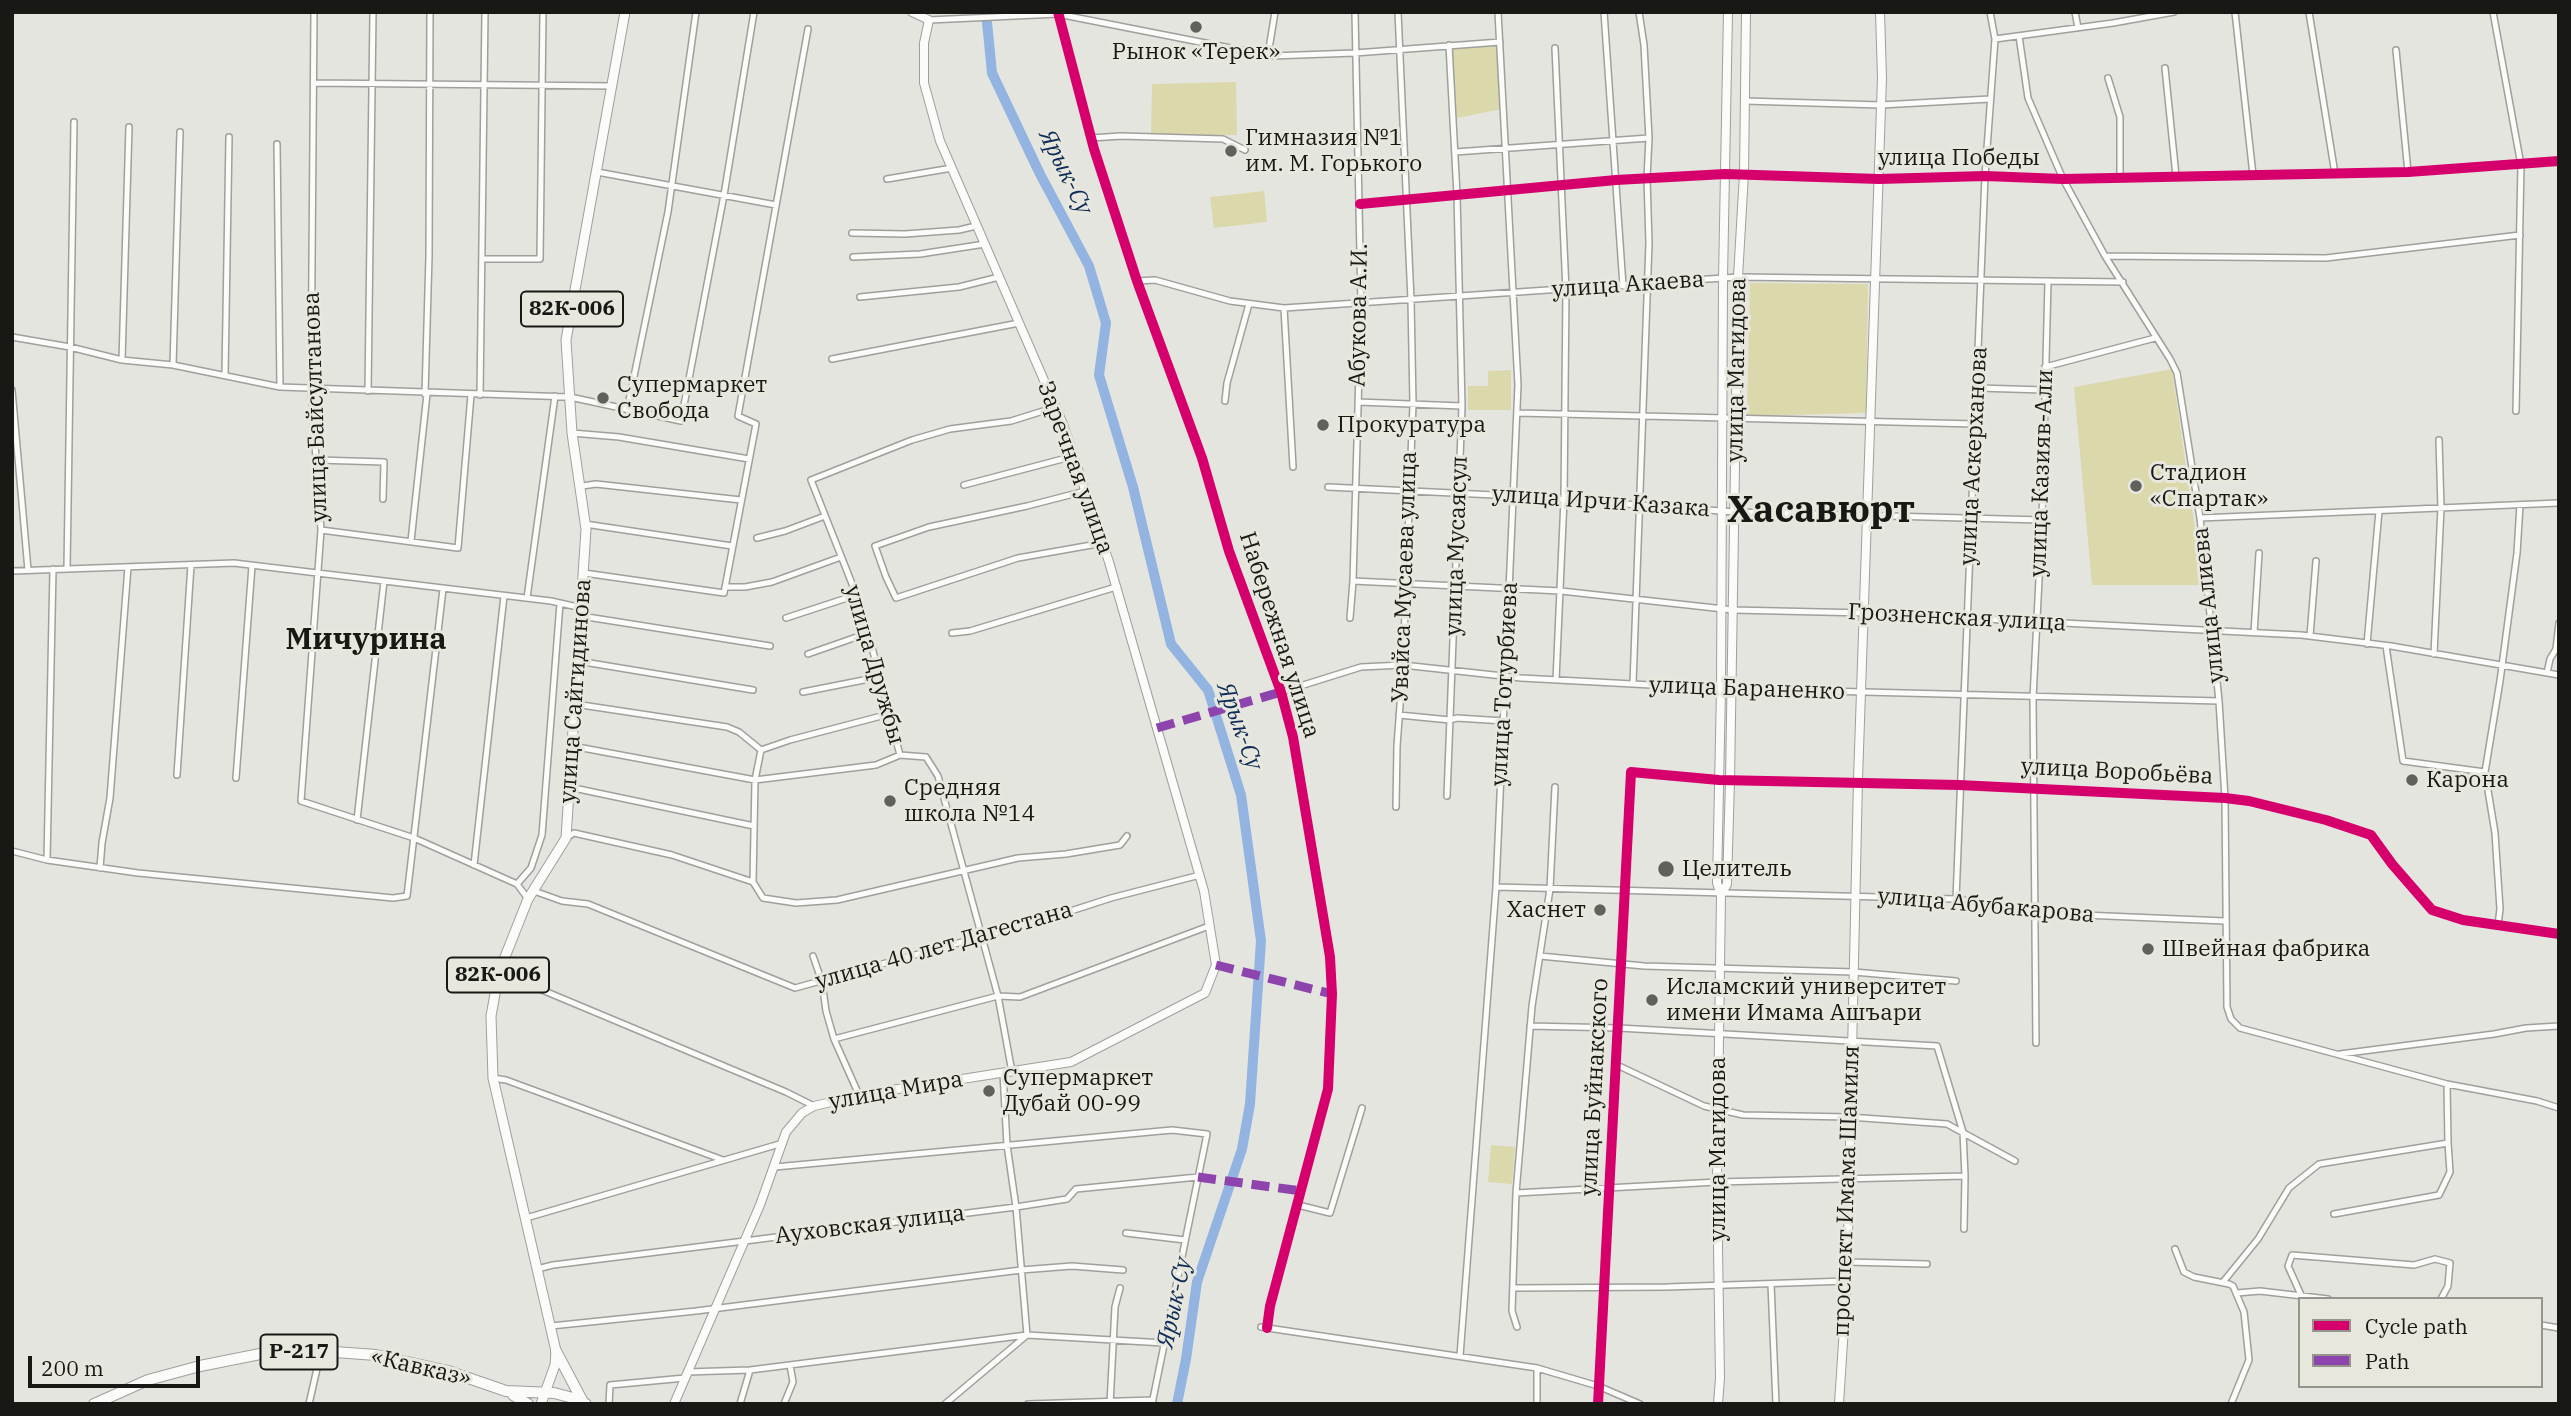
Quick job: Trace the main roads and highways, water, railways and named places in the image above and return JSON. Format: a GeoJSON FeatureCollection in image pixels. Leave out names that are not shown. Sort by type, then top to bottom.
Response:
{"type":"FeatureCollection","features":[{"type":"Feature","properties":{"kind":"highway","name":"«Кавказ»"},"geometry":{"type":"LineString","coordinates":[[94,1404],[148,1380],[200,1366],[260,1354],[321,1350],[376,1355],[448,1371],[506,1391],[543,1399],[566,1395],[584,1403]]}},
{"type":"Feature","properties":{"kind":"highway"},"geometry":{"type":"LineString","coordinates":[[556,1351],[584,1403]]}},
{"type":"Feature","properties":{"kind":"highway","name":"Р-217"},"geometry":{"type":"LineString","coordinates":[[506,1391],[528,1404]]}},
{"type":"Feature","properties":{"kind":"main road","name":"улица Сайгидинова"},"geometry":{"type":"LineString","coordinates":[[556,1351],[493,1078],[491,1016],[499,972],[531,895],[566,838],[585,524],[582,486],[572,433],[566,340],[625,12]]}},
{"type":"Feature","properties":{"kind":"main road","name":"Заречная улица"},"geometry":{"type":"LineString","coordinates":[[912,12],[929,20],[924,43],[924,83],[940,141],[1056,407],[1103,543],[1200,876],[1216,965]]}},
{"type":"Feature","properties":{"kind":"main road","name":"улица Магидова"},"geometry":{"type":"LineString","coordinates":[[1718,1404],[1720,1285],[1717,1108],[1721,895],[1717,883],[1728,12]]}},
{"type":"Feature","properties":{"kind":"main road","name":"улица Магидова"},"geometry":{"type":"LineString","coordinates":[[1721,895],[1727,884],[1730,781],[1738,277],[1744,174],[1746,12]]}},
{"type":"Feature","properties":{"kind":"main road","name":"проспект Имама Шамиля"},"geometry":{"type":"LineString","coordinates":[[1839,1404],[1847,1281],[1858,784],[1881,105],[1880,12]]}},
{"type":"Feature","properties":{"kind":"main road","name":"улица Мира"},"geometry":{"type":"LineString","coordinates":[[674,1404],[745,1240],[775,1167],[786,1132],[793,1121],[814,1107],[859,1096],[1070,1062],[1205,993],[1216,965]]}},
{"type":"Feature","properties":{"kind":"main road","name":"82К-006"},"geometry":{"type":"LineString","coordinates":[[543,1399],[555,1365],[556,1351]]}},
{"type":"Feature","properties":{"kind":"waterway","name":"Ярык-Су"},"geometry":{"type":"LineString","coordinates":[[986,12],[992,73],[1040,174],[1089,266],[1106,323],[1099,375],[1133,487],[1171,644],[1208,690],[1241,795],[1261,941],[1250,1104],[1242,1149],[1197,1282],[1177,1404]]}},
{"type":"Feature","properties":{"kind":"place","name":"Рынок «Терек»"},"geometry":{"type":"Point","coordinates":[1196,27]}},
{"type":"Feature","properties":{"kind":"place","name":"Гимназия №1 им. М. Горького"},"geometry":{"type":"Point","coordinates":[1231,151]}},
{"type":"Feature","properties":{"kind":"place","name":"Супермаркет Свобода"},"geometry":{"type":"Point","coordinates":[603,398]}},
{"type":"Feature","properties":{"kind":"place","name":"Прокуратура"},"geometry":{"type":"Point","coordinates":[1323,425]}},
{"type":"Feature","properties":{"kind":"place","name":"Стадион «Спартак»"},"geometry":{"type":"Point","coordinates":[2136,486]}},
{"type":"Feature","properties":{"kind":"place","name":"Карона"},"geometry":{"type":"Point","coordinates":[2412,780]}},
{"type":"Feature","properties":{"kind":"place","name":"Средняя школа №14"},"geometry":{"type":"Point","coordinates":[890,801]}},
{"type":"Feature","properties":{"kind":"place","name":"Целитель"},"geometry":{"type":"Point","coordinates":[1666,869]}},
{"type":"Feature","properties":{"kind":"place","name":"Хаснет"},"geometry":{"type":"Point","coordinates":[1600,910]}},
{"type":"Feature","properties":{"kind":"place","name":"Швейная фабрика"},"geometry":{"type":"Point","coordinates":[2148,949]}},
{"type":"Feature","properties":{"kind":"place","name":"Исламский университет имени Имама Ашъари"},"geometry":{"type":"Point","coordinates":[1652,1000]}},
{"type":"Feature","properties":{"kind":"place","name":"Супермаркет Дубай 00-99"},"geometry":{"type":"Point","coordinates":[989,1091]}},
{"type":"Feature","properties":{"kind":"district","name":"Хасавюрт"},"geometry":{"type":"Point","coordinates":[1821,511]}},
{"type":"Feature","properties":{"kind":"district","name":"Мичурина"},"geometry":{"type":"Point","coordinates":[366,640]}}]}
